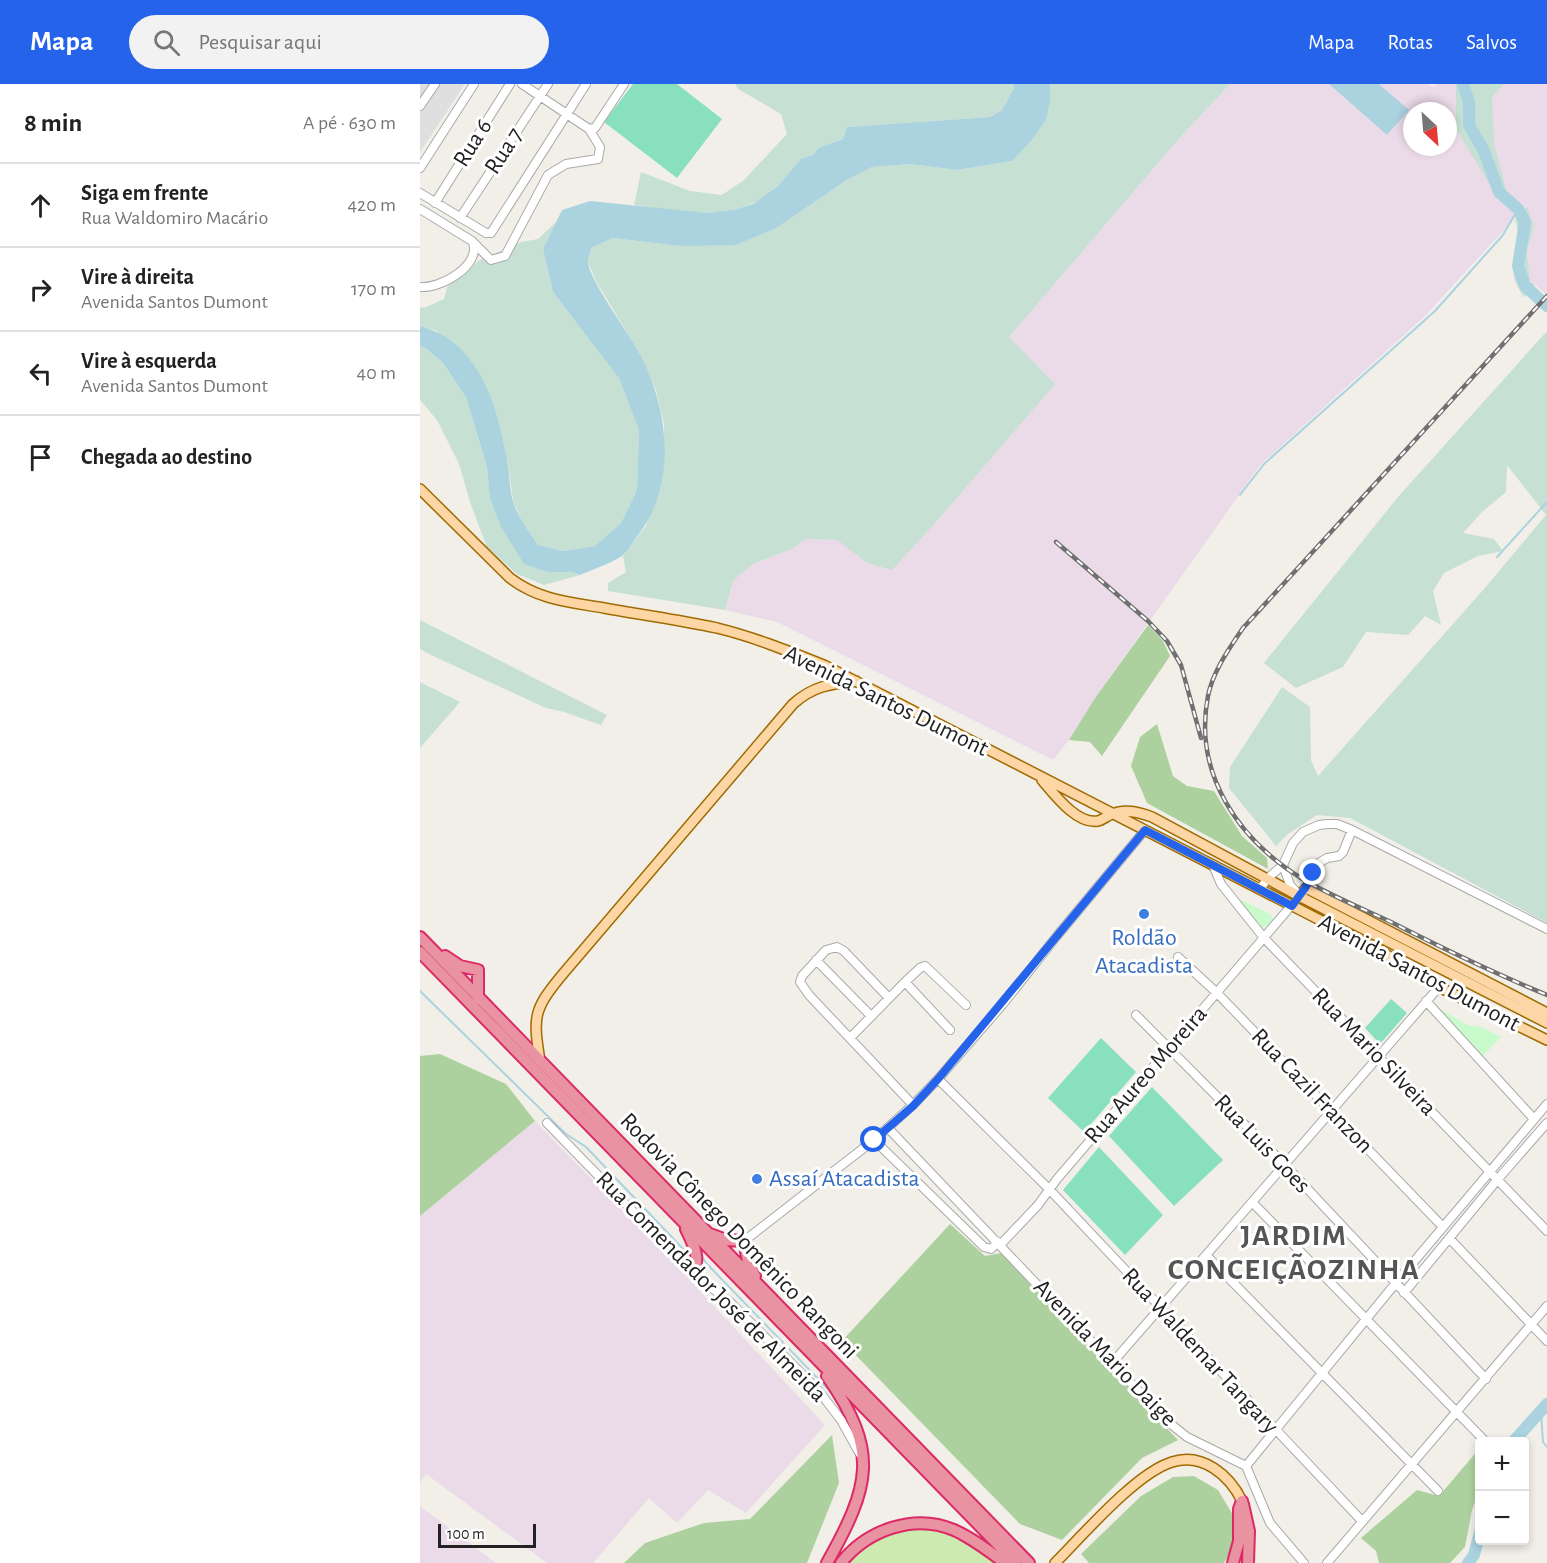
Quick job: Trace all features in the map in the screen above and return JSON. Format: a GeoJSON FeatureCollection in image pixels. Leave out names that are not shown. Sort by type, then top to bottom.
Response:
{"type":"FeatureCollection","features":[{"type":"Feature","properties":{"kind":"highway"},"geometry":{"type":"LineString","coordinates":[[420,931],[455,964],[478,970],[478,999]]}},
{"type":"Feature","properties":{"kind":"highway","name":"Rodovia Cônego Domênico Rangoni"},"geometry":{"type":"LineString","coordinates":[[420,937],[1029,1563]]}},
{"type":"Feature","properties":{"kind":"highway","name":"Rodovia Cônego Domênico Rangoni"},"geometry":{"type":"LineString","coordinates":[[420,952],[1016,1563]]}},
{"type":"Feature","properties":{"kind":"highway"},"geometry":{"type":"LineString","coordinates":[[680,1218],[696,1250],[697,1264],[693,1273]]}},
{"type":"Feature","properties":{"kind":"highway"},"geometry":{"type":"LineString","coordinates":[[707,1232],[726,1240],[744,1241],[748,1262],[764,1290]]}},
{"type":"Feature","properties":{"kind":"highway"},"geometry":{"type":"LineString","coordinates":[[812,1353],[850,1412],[857,1430],[863,1461],[862,1482],[857,1504],[827,1563]]}},
{"type":"Feature","properties":{"kind":"highway"},"geometry":{"type":"LineString","coordinates":[[1233,1563],[1239,1541],[1239,1509],[1242,1501]]}},
{"type":"Feature","properties":{"kind":"highway"},"geometry":{"type":"LineString","coordinates":[[1242,1501],[1249,1531],[1248,1563]]}},
{"type":"Feature","properties":{"kind":"highway"},"geometry":{"type":"LineString","coordinates":[[841,1563],[861,1544],[878,1533],[909,1524],[925,1523],[954,1530],[973,1540],[1005,1563]]}},
{"type":"Feature","properties":{"kind":"main road","name":"Avenida Santos Dumont"},"geometry":{"type":"LineString","coordinates":[[420,489],[510,578],[526,590],[542,596],[719,629],[796,654],[856,681],[1113,813],[1384,953],[1439,987],[1547,1040]]}},
{"type":"Feature","properties":{"kind":"main road"},"geometry":{"type":"LineString","coordinates":[[540,1062],[535,1020],[541,1003],[562,975],[793,704],[807,692],[824,684],[856,681]]}},
{"type":"Feature","properties":{"kind":"main road"},"geometry":{"type":"LineString","coordinates":[[1038,776],[1065,806],[1086,820],[1100,821],[1113,813],[1133,811],[1152,817],[1268,878],[1302,892]]}},
{"type":"Feature","properties":{"kind":"main road","name":"Avenida Santos Dumont"},"geometry":{"type":"LineString","coordinates":[[1292,906],[1302,892]]}},
{"type":"Feature","properties":{"kind":"main road","name":"Avenida Santos Dumont"},"geometry":{"type":"LineString","coordinates":[[1302,892],[1547,1013]]}},
{"type":"Feature","properties":{"kind":"main road","name":"Avenida Santos Dumont"},"geometry":{"type":"LineString","coordinates":[[1302,892],[1547,1023]]}},
{"type":"Feature","properties":{"kind":"main road"},"geometry":{"type":"LineString","coordinates":[[1055,1563],[1121,1498],[1156,1470],[1172,1462],[1185,1460],[1205,1464],[1221,1473],[1234,1485],[1242,1501]]}},
{"type":"Feature","properties":{"kind":"street"},"geometry":{"type":"LineString","coordinates":[[420,106],[435,84]]}},
{"type":"Feature","properties":{"kind":"street"},"geometry":{"type":"LineString","coordinates":[[420,168],[474,84]]}},
{"type":"Feature","properties":{"kind":"street","name":"Rua 6"},"geometry":{"type":"LineString","coordinates":[[435,202],[510,84]]}},
{"type":"Feature","properties":{"kind":"street"},"geometry":{"type":"LineString","coordinates":[[420,208],[472,241],[491,260],[505,256],[548,175],[566,164],[591,162],[600,157],[600,147],[589,129],[522,84]]}},
{"type":"Feature","properties":{"kind":"street","name":"Rua 7"},"geometry":{"type":"LineString","coordinates":[[460,218],[548,84]]}},
{"type":"Feature","properties":{"kind":"street"},"geometry":{"type":"LineString","coordinates":[[420,193],[486,233],[491,233],[586,84]]}},
{"type":"Feature","properties":{"kind":"street"},"geometry":{"type":"LineString","coordinates":[[589,129],[595,128],[624,84]]}},
{"type":"Feature","properties":{"kind":"street"},"geometry":{"type":"LineString","coordinates":[[423,287],[446,283],[454,278],[474,255],[472,241]]}},
{"type":"Feature","properties":{"kind":"street"},"geometry":{"type":"LineString","coordinates":[[1260,889],[1268,878],[1283,865],[1293,843],[1303,832],[1319,825],[1337,824],[1547,929]]}},
{"type":"Feature","properties":{"kind":"street"},"geometry":{"type":"LineString","coordinates":[[744,1241],[874,1140],[913,1106],[1145,830]]}},
{"type":"Feature","properties":{"kind":"street"},"geometry":{"type":"LineString","coordinates":[[1283,865],[1290,885],[1302,892],[1318,863],[1327,858],[1339,856],[1343,852],[1352,830]]}},
{"type":"Feature","properties":{"kind":"street","name":"Rua Mario Silveira"},"geometry":{"type":"LineString","coordinates":[[1213,865],[1221,884],[1264,938],[1547,1231]]}},
{"type":"Feature","properties":{"kind":"street","name":"Rua Aureo Moreira"},"geometry":{"type":"LineString","coordinates":[[999,1243],[1038,1205],[1049,1189],[1292,906]]}},
{"type":"Feature","properties":{"kind":"street"},"geometry":{"type":"LineString","coordinates":[[889,998],[844,951],[837,947],[826,950],[802,976],[800,982],[809,995],[913,1106]]}},
{"type":"Feature","properties":{"kind":"street","name":"Rua Cazil Franzon"},"geometry":{"type":"LineString","coordinates":[[1178,957],[1217,993],[1443,1227]]}},
{"type":"Feature","properties":{"kind":"street"},"geometry":{"type":"LineString","coordinates":[[816,960],[871,1016]]}},
{"type":"Feature","properties":{"kind":"street"},"geometry":{"type":"LineString","coordinates":[[850,1038],[905,982],[925,966],[966,1005]]}},
{"type":"Feature","properties":{"kind":"street"},"geometry":{"type":"LineString","coordinates":[[905,982],[950,1030]]}},
{"type":"Feature","properties":{"kind":"street"},"geometry":{"type":"LineString","coordinates":[[1113,1362],[1439,987]]}},
{"type":"Feature","properties":{"kind":"street"},"geometry":{"type":"LineString","coordinates":[[1426,1002],[1534,1119]]}},
{"type":"Feature","properties":{"kind":"street","name":"Rua Luis Goes"},"geometry":{"type":"LineString","coordinates":[[1136,1015],[1284,1165],[1486,1379]]}},
{"type":"Feature","properties":{"kind":"street","name":"Rua Waldemar Tangary"},"geometry":{"type":"LineString","coordinates":[[938,1079],[1049,1189],[1362,1521]]}},
{"type":"Feature","properties":{"kind":"street"},"geometry":{"type":"LineString","coordinates":[[1304,1563],[1270,1523],[1246,1466],[1547,1104]]}},
{"type":"Feature","properties":{"kind":"street","name":"Rua Comendador José de Almeida"},"geometry":{"type":"LineString","coordinates":[[547,1123],[693,1273],[730,1302],[818,1390],[842,1420],[863,1461]]}},
{"type":"Feature","properties":{"kind":"street"},"geometry":{"type":"LineString","coordinates":[[1404,1293],[1498,1179],[1546,1125]]}},
{"type":"Feature","properties":{"kind":"street","name":"Avenida Mario Daige"},"geometry":{"type":"LineString","coordinates":[[888,1128],[1167,1421],[1180,1433],[1246,1466]]}},
{"type":"Feature","properties":{"kind":"street"},"geometry":{"type":"LineString","coordinates":[[874,1140],[984,1247],[991,1249],[999,1243]]}},
{"type":"Feature","properties":{"kind":"street"},"geometry":{"type":"LineString","coordinates":[[916,1180],[928,1169]]}},
{"type":"Feature","properties":{"kind":"street"},"geometry":{"type":"LineString","coordinates":[[944,1209],[955,1197]]}},
{"type":"Feature","properties":{"kind":"street"},"geometry":{"type":"LineString","coordinates":[[1252,1202],[1482,1437]]}},
{"type":"Feature","properties":{"kind":"street"},"geometry":{"type":"LineString","coordinates":[[1449,1238],[1547,1341]]}},
{"type":"Feature","properties":{"kind":"street"},"geometry":{"type":"LineString","coordinates":[[1206,1255],[1438,1491]]}},
{"type":"Feature","properties":{"kind":"street"},"geometry":{"type":"LineString","coordinates":[[1327,1563],[1547,1306]]}},
{"type":"Feature","properties":{"kind":"shaded area"},"geometry":{"type":"Polygon","coordinates":[[[420,84],[465,84],[420,152],[420,84]]]}},
{"type":"Feature","properties":{"kind":"shaded area"},"geometry":{"type":"Polygon","coordinates":[[[1230,84],[1428,84],[1434,87],[1437,84],[1547,84],[1547,295],[1530,281],[1527,252],[1534,226],[1526,206],[1424,317],[1261,464],[1053,760],[777,622],[725,610],[733,581],[753,564],[792,549],[806,539],[837,540],[867,563],[892,569],[938,520],[1054,383],[1008,337],[1176,142],[1230,84]]]}},
{"type":"Feature","properties":{"kind":"shaded area"},"geometry":{"type":"Polygon","coordinates":[[[535,1121],[683,1273],[825,1425],[746,1513],[708,1490],[677,1523],[649,1498],[593,1563],[547,1563],[426,1474],[420,1483],[420,1216],[535,1121]]]}},
{"type":"Feature","properties":{"kind":"shaded area"},"geometry":{"type":"Polygon","coordinates":[[[420,1506],[496,1563],[420,1563],[420,1506]]]}},
{"type":"Feature","properties":{"kind":"green space"},"geometry":{"type":"Polygon","coordinates":[[[633,84],[677,84],[722,119],[677,178],[604,122],[633,84]]]}},
{"type":"Feature","properties":{"kind":"green space"},"geometry":{"type":"Polygon","coordinates":[[[735,84],[1013,84],[1014,88],[1002,110],[990,117],[847,127],[843,139],[818,148],[813,155],[797,165],[765,196],[739,208],[725,212],[694,213],[634,205],[641,172],[690,191],[722,195],[744,180],[787,134],[781,114],[738,89],[735,84]]]}},
{"type":"Feature","properties":{"kind":"green space"},"geometry":{"type":"Polygon","coordinates":[[[1050,84],[1230,84],[1176,142],[1009,337],[1055,384],[938,520],[892,570],[867,563],[837,540],[806,539],[792,549],[753,564],[733,581],[725,610],[608,591],[608,583],[626,572],[623,556],[646,526],[664,464],[664,424],[656,390],[638,351],[596,281],[588,262],[591,248],[613,238],[680,246],[845,181],[872,167],[910,164],[957,170],[1012,161],[1050,101],[1050,84]]]}},
{"type":"Feature","properties":{"kind":"green space"},"geometry":{"type":"Polygon","coordinates":[[[1456,84],[1504,84],[1492,97],[1494,144],[1507,193],[1499,200],[1457,131],[1456,84]]]}},
{"type":"Feature","properties":{"kind":"green space"},"geometry":{"type":"Polygon","coordinates":[[[1527,206],[1534,226],[1527,252],[1530,281],[1535,285],[1524,297],[1517,285],[1513,266],[1518,240],[1515,220],[1527,206]]]}},
{"type":"Feature","properties":{"kind":"green space"},"geometry":{"type":"Polygon","coordinates":[[[557,221],[543,249],[553,292],[619,377],[639,430],[637,490],[621,523],[595,546],[563,551],[538,545],[521,519],[513,500],[508,463],[437,331],[420,326],[420,307],[424,308],[444,299],[447,287],[478,261],[521,242],[538,239],[557,221]]]}},
{"type":"Feature","properties":{"kind":"green space"},"geometry":{"type":"Polygon","coordinates":[[[1547,331],[1547,923],[1350,818],[1317,815],[1288,834],[1276,846],[1229,788],[1230,767],[1282,687],[1310,707],[1311,760],[1318,776],[1484,589],[1546,515],[1507,465],[1506,492],[1482,512],[1463,533],[1494,539],[1503,551],[1478,556],[1444,573],[1433,591],[1441,625],[1425,616],[1408,635],[1366,632],[1343,667],[1296,688],[1264,663],[1398,497],[1547,331]]]}},
{"type":"Feature","properties":{"kind":"green space"},"geometry":{"type":"Polygon","coordinates":[[[420,346],[443,363],[466,397],[487,467],[490,499],[500,525],[548,572],[572,572],[580,575],[544,585],[517,574],[487,547],[459,464],[437,420],[420,400],[420,346]]]}},
{"type":"Feature","properties":{"kind":"green space"},"geometry":{"type":"Polygon","coordinates":[[[420,620],[607,715],[601,725],[546,708],[431,655],[420,649],[420,620]]]}},
{"type":"Feature","properties":{"kind":"green space"},"geometry":{"type":"Polygon","coordinates":[[[1148,625],[1163,641],[1170,656],[1102,756],[1090,742],[1069,740],[1095,698],[1148,625]]]}},
{"type":"Feature","properties":{"kind":"green space"},"geometry":{"type":"Polygon","coordinates":[[[420,682],[460,702],[420,748],[420,682]]]}},
{"type":"Feature","properties":{"kind":"green space"},"geometry":{"type":"Polygon","coordinates":[[[1157,724],[1173,776],[1187,786],[1214,791],[1242,836],[1267,858],[1268,869],[1147,803],[1131,766],[1140,737],[1157,724]]]}},
{"type":"Feature","properties":{"kind":"green space"},"geometry":{"type":"Polygon","coordinates":[[[1240,899],[1270,914],[1274,920],[1270,925],[1260,928],[1237,900],[1240,899]]]}},
{"type":"Feature","properties":{"kind":"green space"},"geometry":{"type":"Polygon","coordinates":[[[1391,999],[1407,1013],[1380,1044],[1365,1028],[1391,999]]]}},
{"type":"Feature","properties":{"kind":"green space"},"geometry":{"type":"Polygon","coordinates":[[[1435,1006],[1467,1025],[1482,1027],[1501,1037],[1482,1057],[1434,1008],[1435,1006]]]}},
{"type":"Feature","properties":{"kind":"green space"},"geometry":{"type":"Polygon","coordinates":[[[1101,1038],[1136,1072],[1084,1132],[1048,1098],[1101,1038]]]}},
{"type":"Feature","properties":{"kind":"green space"},"geometry":{"type":"Polygon","coordinates":[[[440,1054],[506,1084],[535,1121],[420,1216],[420,1056],[440,1054]]]}},
{"type":"Feature","properties":{"kind":"green space"},"geometry":{"type":"Polygon","coordinates":[[[1152,1087],[1223,1160],[1174,1206],[1109,1136],[1152,1087]]]}},
{"type":"Feature","properties":{"kind":"green space"},"geometry":{"type":"Polygon","coordinates":[[[1099,1147],[1163,1215],[1125,1255],[1063,1190],[1099,1147]]]}},
{"type":"Feature","properties":{"kind":"green space"},"geometry":{"type":"Polygon","coordinates":[[[950,1224],[985,1256],[1001,1253],[1178,1440],[1142,1458],[1062,1540],[1020,1524],[842,1341],[950,1224]]]}},
{"type":"Feature","properties":{"kind":"green space"},"geometry":{"type":"Polygon","coordinates":[[[832,1435],[839,1483],[807,1563],[624,1563],[645,1543],[704,1523],[750,1519],[832,1435]]]}},
{"type":"Feature","properties":{"kind":"green space"},"geometry":{"type":"Polygon","coordinates":[[[1475,1454],[1475,1502],[1465,1547],[1450,1563],[1379,1563],[1376,1551],[1361,1538],[1417,1490],[1439,1496],[1475,1454]]]}},
{"type":"Feature","properties":{"kind":"green space"},"geometry":{"type":"Polygon","coordinates":[[[1194,1476],[1218,1490],[1233,1515],[1232,1550],[1224,1563],[1089,1563],[1081,1554],[1141,1496],[1173,1477],[1194,1476]]]}},
{"type":"Feature","properties":{"kind":"green space"},"geometry":{"type":"Polygon","coordinates":[[[910,1528],[946,1533],[995,1563],[850,1563],[862,1550],[877,1540],[910,1528]]]}},
{"type":"Feature","properties":{"kind":"water"},"geometry":{"type":"Polygon","coordinates":[[[1013,84],[1050,84],[1050,101],[1046,120],[1012,161],[957,170],[910,164],[872,167],[845,181],[776,228],[736,245],[680,246],[613,238],[591,248],[588,262],[590,270],[637,349],[656,395],[665,445],[664,469],[659,494],[650,517],[628,550],[617,559],[580,575],[572,572],[548,572],[524,564],[500,525],[490,499],[487,467],[466,397],[443,363],[420,346],[420,326],[441,334],[458,346],[482,379],[498,419],[515,507],[538,545],[563,551],[595,546],[621,523],[637,490],[639,430],[619,378],[553,292],[543,249],[562,210],[590,201],[707,213],[734,210],[753,204],[778,186],[801,159],[813,155],[818,148],[843,139],[847,127],[990,117],[1002,110],[1014,88],[1013,84]]]}},
{"type":"Feature","properties":{"kind":"water"},"geometry":{"type":"Polygon","coordinates":[[[1329,84],[1379,84],[1403,105],[1403,117],[1387,135],[1329,84]]]}},
{"type":"Feature","properties":{"kind":"waterway"},"geometry":{"type":"LineString","coordinates":[[1463,84],[1469,102],[1469,125],[1484,151],[1499,192],[1518,209],[1525,222],[1518,266],[1525,286],[1547,306]]}},
{"type":"Feature","properties":{"kind":"waterway"},"geometry":{"type":"LineString","coordinates":[[1240,495],[1264,464],[1435,311],[1503,235],[1518,209]]}},
{"type":"Feature","properties":{"kind":"waterway"},"geometry":{"type":"LineString","coordinates":[[1497,557],[1547,502]]}},
{"type":"Feature","properties":{"kind":"waterway"},"geometry":{"type":"LineString","coordinates":[[420,991],[566,1134],[586,1147],[685,1251],[692,1253]]}},
{"type":"Feature","properties":{"kind":"waterway"},"geometry":{"type":"LineString","coordinates":[[701,1255],[706,1263],[827,1388]]}},
{"type":"Feature","properties":{"kind":"waterway"},"geometry":{"type":"LineString","coordinates":[[1517,1437],[1547,1404]]}},
{"type":"Feature","properties":{"kind":"waterway"},"geometry":{"type":"LineString","coordinates":[[1541,1412],[1543,1442],[1547,1447]]}},
{"type":"Feature","properties":{"kind":"waterway"},"geometry":{"type":"LineString","coordinates":[[1468,1563],[1474,1555],[1477,1545]]}},
{"type":"Feature","properties":{"kind":"railway"},"geometry":{"type":"LineString","coordinates":[[1547,296],[1243,628],[1222,660],[1210,687],[1205,724],[1207,751],[1214,777],[1225,801],[1240,824],[1278,862],[1334,896],[1547,995]]}},
{"type":"Feature","properties":{"kind":"railway"},"geometry":{"type":"LineString","coordinates":[[1056,542],[1148,621],[1167,641],[1181,665],[1201,738]]}},
{"type":"Feature","properties":{"kind":"place","name":"Roldão Atacadista"},"geometry":{"type":"Point","coordinates":[1144,914]}},
{"type":"Feature","properties":{"kind":"place","name":"Assaí Atacadista"},"geometry":{"type":"Point","coordinates":[757,1179]}},
{"type":"Feature","properties":{"kind":"district","name":"JARDIM CONCEIÇÃOZINHA"},"geometry":{"type":"Point","coordinates":[1294,1253]}},
{"type":"Feature","properties":{"kind":"route"},"geometry":{"type":"LineString","coordinates":[[874,1140],[913,1106],[938,1079],[1003,1004],[1145,830],[1292,906],[1313,873]]}}]}
